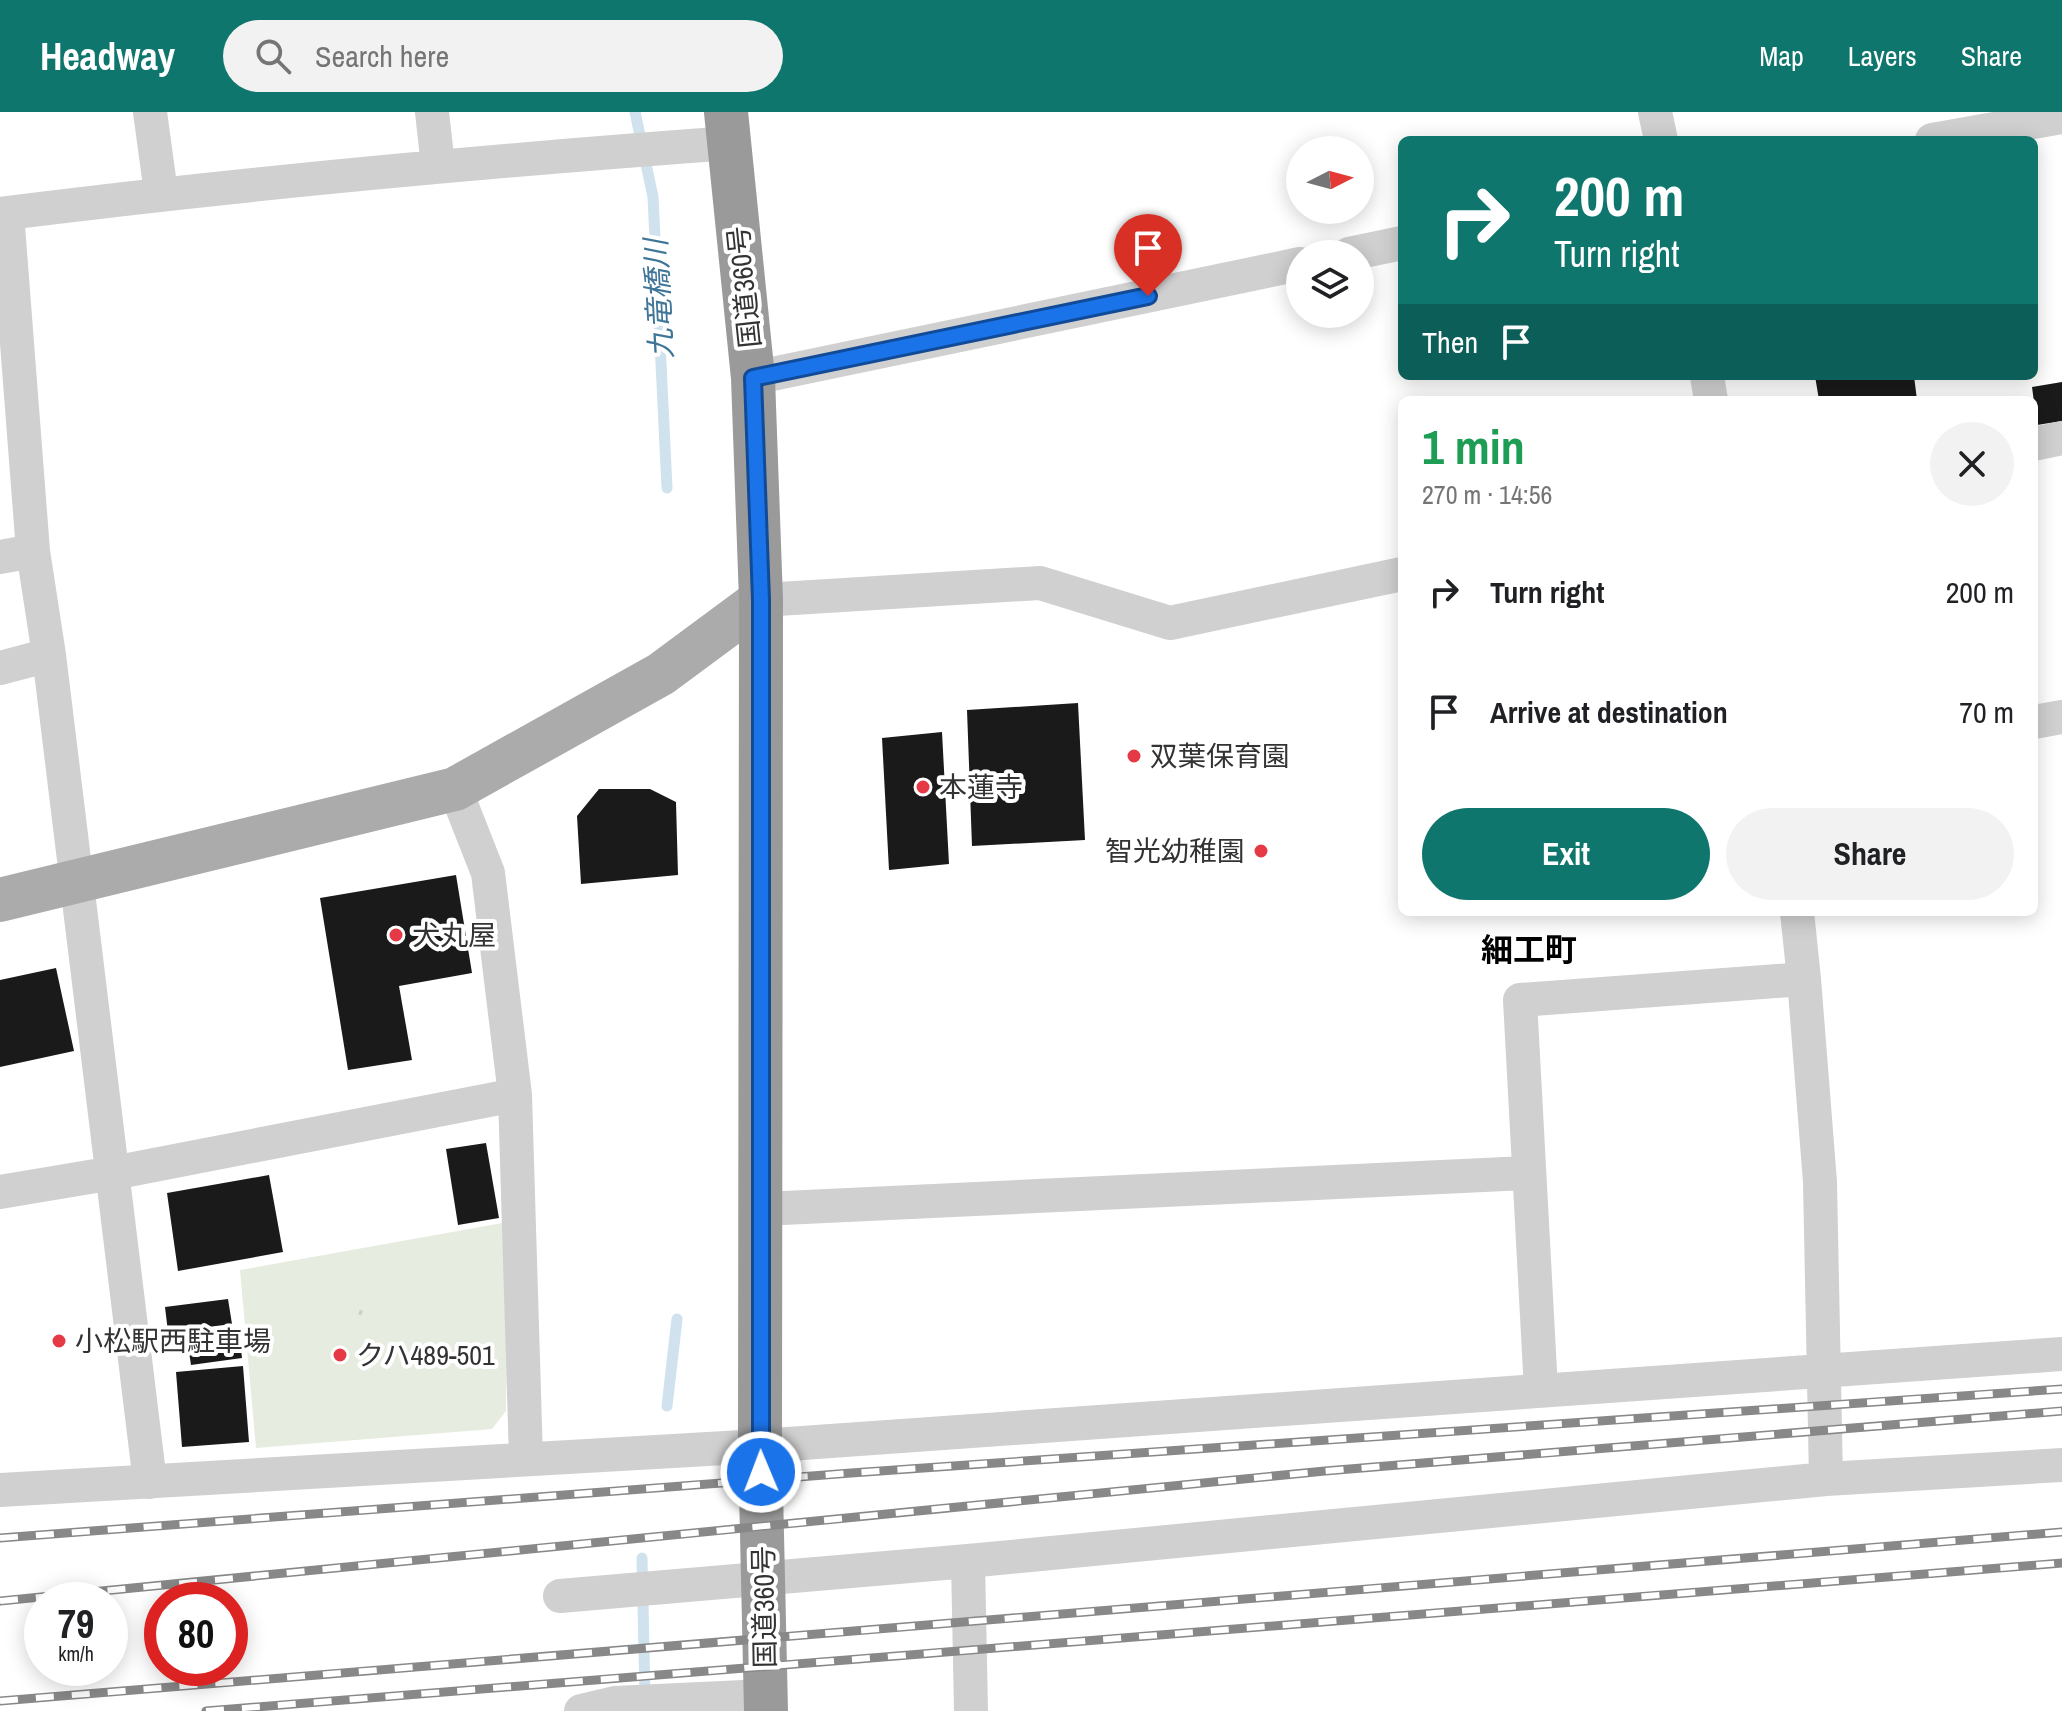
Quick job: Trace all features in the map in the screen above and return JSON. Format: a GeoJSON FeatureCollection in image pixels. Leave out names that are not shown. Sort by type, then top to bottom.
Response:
{"type":"FeatureCollection","features":[{"type":"Feature","properties":{"kind":"highway","name":"国道360号"},"geometry":{"type":"LineString","coordinates":[[728,127],[753,378],[761,600],[760,1446],[766,1704]]}},
{"type":"Feature","properties":{"kind":"main road"},"geometry":{"type":"LineString","coordinates":[[0,900],[455,789],[661,674],[761,600]]}},
{"type":"Feature","properties":{"kind":"street"},"geometry":{"type":"LineString","coordinates":[[150,112],[161,193]]}},
{"type":"Feature","properties":{"kind":"street"},"geometry":{"type":"LineString","coordinates":[[432,112],[438,166]]}},
{"type":"Feature","properties":{"kind":"street"},"geometry":{"type":"LineString","coordinates":[[1655,112],[1660,136]]}},
{"type":"Feature","properties":{"kind":"street"},"geometry":{"type":"LineString","coordinates":[[1955,136],[2062,117]]}},
{"type":"Feature","properties":{"kind":"street"},"geometry":{"type":"LineString","coordinates":[[150,1482],[49,655],[16,554],[3,213],[161,193],[662,148],[728,127]]}},
{"type":"Feature","properties":{"kind":"street"},"geometry":{"type":"LineString","coordinates":[[1374,249],[1398,244]]}},
{"type":"Feature","properties":{"kind":"street"},"geometry":{"type":"LineString","coordinates":[[753,378],[1286,267]]}},
{"type":"Feature","properties":{"kind":"street"},"geometry":{"type":"LineString","coordinates":[[2038,443],[2062,438]]}},
{"type":"Feature","properties":{"kind":"street"},"geometry":{"type":"LineString","coordinates":[[761,600],[1040,583],[1170,623],[1398,575]]}},
{"type":"Feature","properties":{"kind":"street"},"geometry":{"type":"LineString","coordinates":[[0,668],[49,655]]}},
{"type":"Feature","properties":{"kind":"street"},"geometry":{"type":"LineString","coordinates":[[2038,721],[2062,717]]}},
{"type":"Feature","properties":{"kind":"street"},"geometry":{"type":"LineString","coordinates":[[455,789],[488,873],[515,1095],[526,1459]]}},
{"type":"Feature","properties":{"kind":"street"},"geometry":{"type":"LineString","coordinates":[[1797,916],[1820,1182],[1826,1479]]}},
{"type":"Feature","properties":{"kind":"street"},"geometry":{"type":"LineString","coordinates":[[1541,1390],[1520,1000],[1804,979]]}},
{"type":"Feature","properties":{"kind":"street"},"geometry":{"type":"LineString","coordinates":[[0,1192],[515,1095]]}},
{"type":"Feature","properties":{"kind":"street"},"geometry":{"type":"LineString","coordinates":[[761,1209],[1528,1173]]}},
{"type":"Feature","properties":{"kind":"street"},"geometry":{"type":"LineString","coordinates":[[0,1490],[760,1446],[2062,1354]]}},
{"type":"Feature","properties":{"kind":"street"},"geometry":{"type":"LineString","coordinates":[[560,1596],[968,1561],[1826,1479],[2062,1465]]}},
{"type":"Feature","properties":{"kind":"street"},"geometry":{"type":"LineString","coordinates":[[968,1561],[971,1711]]}},
{"type":"Feature","properties":{"kind":"street"},"geometry":{"type":"LineString","coordinates":[[581,1711],[615,1703],[668,1699],[766,1704]]}},
{"type":"Feature","properties":{"kind":"shaded area"},"geometry":{"type":"Polygon","coordinates":[[[508,1222],[506,1411],[492,1429],[256,1448],[240,1270],[508,1222]]]}},
{"type":"Feature","properties":{"kind":"building"},"geometry":{"type":"Polygon","coordinates":[[[1816,380],[1914,380],[1916,396],[1818,396],[1816,380]]]}},
{"type":"Feature","properties":{"kind":"building"},"geometry":{"type":"Polygon","coordinates":[[[2062,382],[2062,421],[2038,425],[2038,396],[2033,396],[2032,387],[2062,382]]]}},
{"type":"Feature","properties":{"kind":"building"},"geometry":{"type":"Polygon","coordinates":[[[1078,703],[1085,840],[972,846],[967,710],[1078,703]]]}},
{"type":"Feature","properties":{"kind":"building"},"geometry":{"type":"Polygon","coordinates":[[[942,732],[949,864],[889,870],[882,738],[942,732]]]}},
{"type":"Feature","properties":{"kind":"building"},"geometry":{"type":"Polygon","coordinates":[[[599,789],[650,789],[676,802],[678,875],[581,884],[577,816],[599,789]]]}},
{"type":"Feature","properties":{"kind":"building","name":"犬丸屋"},"geometry":{"type":"Polygon","coordinates":[[[456,875],[472,973],[399,986],[412,1060],[348,1070],[320,898],[456,875]]]}},
{"type":"Feature","properties":{"kind":"building"},"geometry":{"type":"Polygon","coordinates":[[[56,968],[74,1051],[0,1067],[0,980],[56,968]]]}},
{"type":"Feature","properties":{"kind":"building"},"geometry":{"type":"Polygon","coordinates":[[[486,1143],[499,1218],[458,1225],[446,1149],[486,1143]]]}},
{"type":"Feature","properties":{"kind":"building"},"geometry":{"type":"Polygon","coordinates":[[[269,1175],[283,1252],[178,1271],[167,1193],[269,1175]]]}},
{"type":"Feature","properties":{"kind":"building"},"geometry":{"type":"Polygon","coordinates":[[[228,1299],[232,1324],[168,1332],[165,1307],[228,1299]]]}},
{"type":"Feature","properties":{"kind":"building"},"geometry":{"type":"Polygon","coordinates":[[[239,1332],[242,1358],[191,1365],[187,1339],[239,1332]]]}},
{"type":"Feature","properties":{"kind":"building"},"geometry":{"type":"Polygon","coordinates":[[[243,1366],[249,1442],[182,1447],[176,1372],[243,1366]]]}},
{"type":"Feature","properties":{"kind":"waterway","name":"九竜橋川"},"geometry":{"type":"LineString","coordinates":[[635,112],[653,197],[667,488]]}},
{"type":"Feature","properties":{"kind":"waterway"},"geometry":{"type":"LineString","coordinates":[[667,1406],[677,1319]]}},
{"type":"Feature","properties":{"kind":"waterway"},"geometry":{"type":"LineString","coordinates":[[642,1558],[645,1698]]}},
{"type":"Feature","properties":{"kind":"railway"},"geometry":{"type":"LineString","coordinates":[[0,1538],[851,1473],[2062,1389]]}},
{"type":"Feature","properties":{"kind":"railway"},"geometry":{"type":"LineString","coordinates":[[0,1601],[1325,1471],[2062,1411]]}},
{"type":"Feature","properties":{"kind":"railway"},"geometry":{"type":"LineString","coordinates":[[0,1701],[2062,1532]]}},
{"type":"Feature","properties":{"kind":"railway"},"geometry":{"type":"LineString","coordinates":[[206,1711],[2062,1563]]}},
{"type":"Feature","properties":{"kind":"place","name":"双葉保育園"},"geometry":{"type":"Point","coordinates":[1134,756]}},
{"type":"Feature","properties":{"kind":"place","name":"本蓮寺"},"geometry":{"type":"Point","coordinates":[923,787]}},
{"type":"Feature","properties":{"kind":"place","name":"智光幼稚園"},"geometry":{"type":"Point","coordinates":[1261,851]}},
{"type":"Feature","properties":{"kind":"place","name":"犬丸屋"},"geometry":{"type":"Point","coordinates":[396,935]}},
{"type":"Feature","properties":{"kind":"place","name":"小松駅西駐車場"},"geometry":{"type":"Point","coordinates":[59,1341]}},
{"type":"Feature","properties":{"kind":"place","name":"クハ489-501"},"geometry":{"type":"Point","coordinates":[340,1355]}},
{"type":"Feature","properties":{"kind":"district","name":"細工町"},"geometry":{"type":"Point","coordinates":[1529,949]}},
{"type":"Feature","properties":{"kind":"route"},"geometry":{"type":"LineString","coordinates":[[761,1472],[761,600],[753,378],[1148,296]]}}]}
